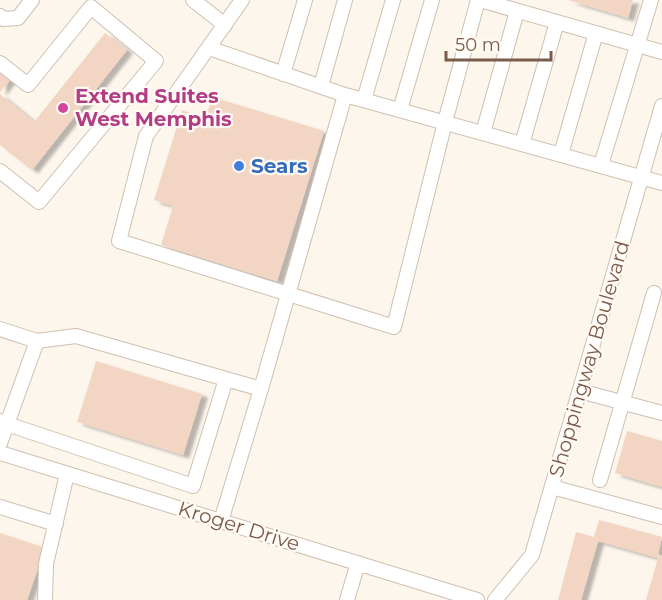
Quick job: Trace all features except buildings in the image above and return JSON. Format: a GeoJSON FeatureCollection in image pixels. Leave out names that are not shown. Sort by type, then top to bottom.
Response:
{"type":"FeatureCollection","features":[{"type":"Feature","properties":{"kind":"street"},"geometry":{"type":"LineString","coordinates":[[0,16],[3,19],[18,18],[32,0]]}},
{"type":"Feature","properties":{"kind":"street"},"geometry":{"type":"LineString","coordinates":[[193,0],[225,25]]}},
{"type":"Feature","properties":{"kind":"street"},"geometry":{"type":"LineString","coordinates":[[242,0],[146,136],[119,241],[393,327],[445,122],[479,0],[662,52]]}},
{"type":"Feature","properties":{"kind":"street"},"geometry":{"type":"LineString","coordinates":[[283,74],[305,0]]}},
{"type":"Feature","properties":{"kind":"street"},"geometry":{"type":"LineString","coordinates":[[321,86],[345,0]]}},
{"type":"Feature","properties":{"kind":"street"},"geometry":{"type":"LineString","coordinates":[[364,100],[393,0]]}},
{"type":"Feature","properties":{"kind":"street"},"geometry":{"type":"LineString","coordinates":[[400,110],[432,0]]}},
{"type":"Feature","properties":{"kind":"street"},"geometry":{"type":"LineString","coordinates":[[601,165],[651,0]]}},
{"type":"Feature","properties":{"kind":"street"},"geometry":{"type":"LineString","coordinates":[[0,63],[28,85],[91,7],[156,60],[39,202],[0,171]]}},
{"type":"Feature","properties":{"kind":"street"},"geometry":{"type":"LineString","coordinates":[[483,133],[517,11]]}},
{"type":"Feature","properties":{"kind":"street"},"geometry":{"type":"LineString","coordinates":[[522,144],[557,22]]}},
{"type":"Feature","properties":{"kind":"street"},"geometry":{"type":"LineString","coordinates":[[561,154],[596,33]]}},
{"type":"Feature","properties":{"kind":"street"},"geometry":{"type":"LineString","coordinates":[[209,48],[345,95],[662,183]]}},
{"type":"Feature","properties":{"kind":"street"},"geometry":{"type":"LineString","coordinates":[[221,521],[345,95]]}},
{"type":"Feature","properties":{"kind":"street","name":"Shoppingway Boulevard"},"geometry":{"type":"LineString","coordinates":[[495,600],[532,555],[662,106]]}},
{"type":"Feature","properties":{"kind":"street"},"geometry":{"type":"LineString","coordinates":[[600,480],[654,293]]}},
{"type":"Feature","properties":{"kind":"street"},"geometry":{"type":"LineString","coordinates":[[0,329],[37,341],[76,336],[261,389]]}},
{"type":"Feature","properties":{"kind":"street"},"geometry":{"type":"LineString","coordinates":[[0,443],[4,422],[37,341]]}},
{"type":"Feature","properties":{"kind":"street"},"geometry":{"type":"LineString","coordinates":[[4,422],[193,486],[226,379]]}},
{"type":"Feature","properties":{"kind":"street"},"geometry":{"type":"LineString","coordinates":[[580,391],[662,413]]}},
{"type":"Feature","properties":{"kind":"street","name":"Kroger Drive"},"geometry":{"type":"LineString","coordinates":[[0,453],[477,600]]}},
{"type":"Feature","properties":{"kind":"street"},"geometry":{"type":"LineString","coordinates":[[45,600],[46,564],[67,474]]}},
{"type":"Feature","properties":{"kind":"street"},"geometry":{"type":"LineString","coordinates":[[552,487],[662,517]]}},
{"type":"Feature","properties":{"kind":"street"},"geometry":{"type":"LineString","coordinates":[[0,507],[56,524]]}},
{"type":"Feature","properties":{"kind":"street"},"geometry":{"type":"LineString","coordinates":[[347,600],[358,563]]}},
{"type":"Feature","properties":{"kind":"place","name":"Extend Suites West Memphis"},"geometry":{"type":"Point","coordinates":[63,108]}},
{"type":"Feature","properties":{"kind":"place","name":"Sears"},"geometry":{"type":"Point","coordinates":[239,166]}}]}
